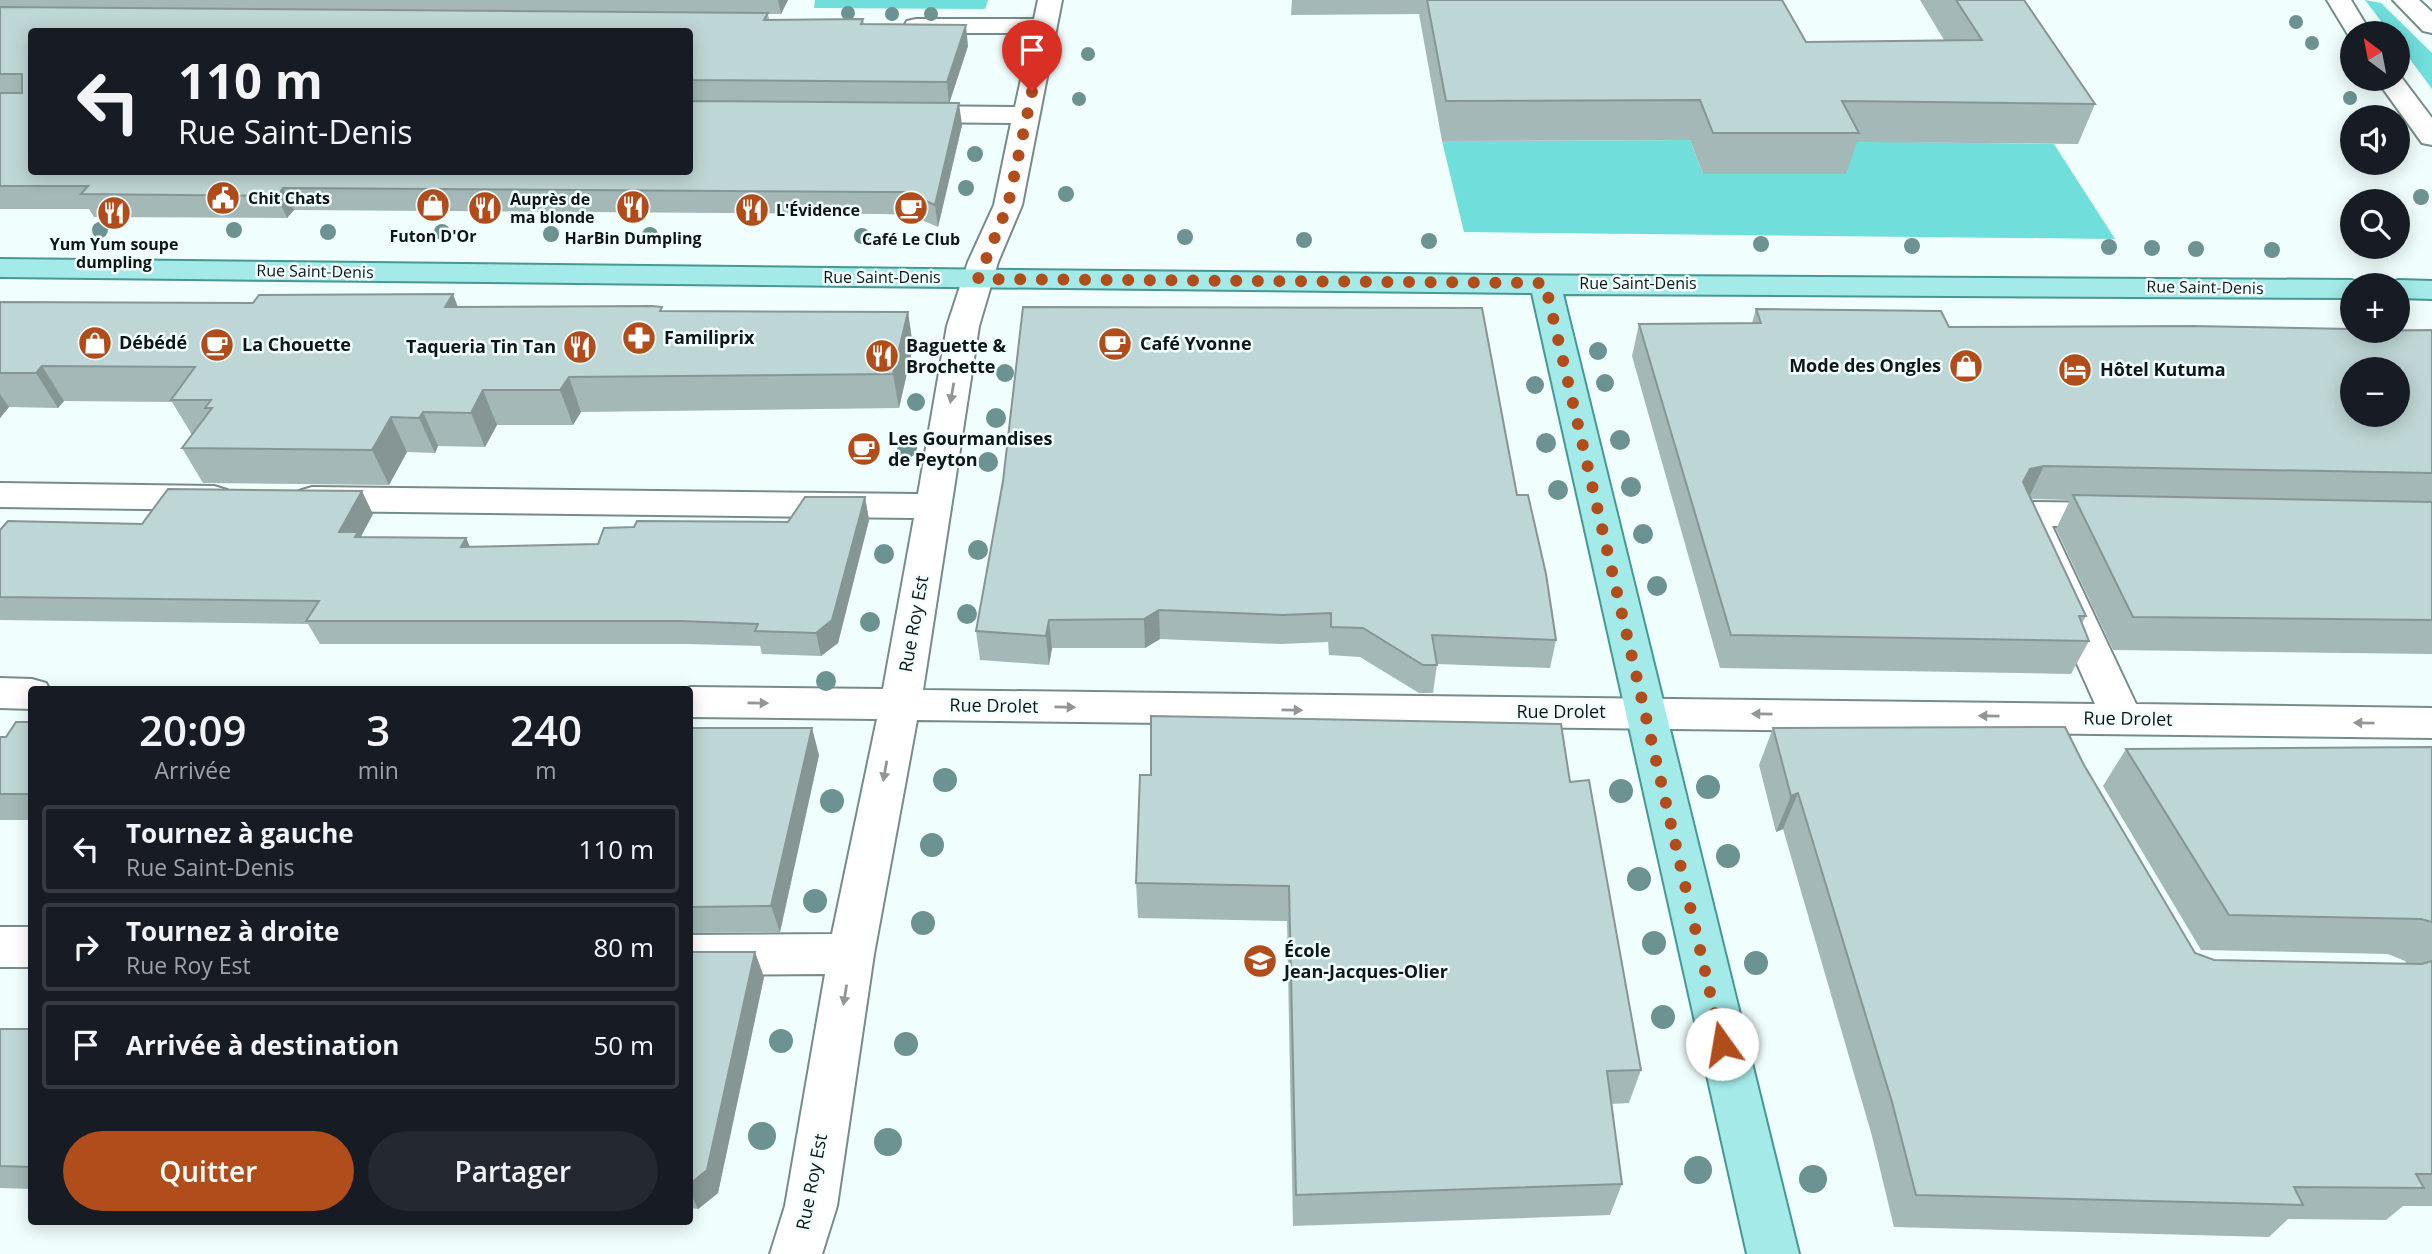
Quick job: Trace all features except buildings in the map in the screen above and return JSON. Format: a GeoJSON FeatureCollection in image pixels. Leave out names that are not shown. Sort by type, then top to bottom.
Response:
{"type":"FeatureCollection","features":[{"type":"Feature","properties":{"kind":"main road","name":"Rue Saint-Denis"},"geometry":{"type":"LineString","coordinates":[[0,268],[978,279],[2340,289]]}},
{"type":"Feature","properties":{"kind":"main road"},"geometry":{"type":"LineString","coordinates":[[1545,283],[1773,1254]]}},
{"type":"Feature","properties":{"kind":"main road"},"geometry":{"type":"LineString","coordinates":[[2410,289],[2432,290]]}},
{"type":"Feature","properties":{"kind":"street"},"geometry":{"type":"LineString","coordinates":[[2339,0],[2352,21]]}},
{"type":"Feature","properties":{"kind":"street"},"geometry":{"type":"LineString","coordinates":[[2405,0],[2432,26]]}},
{"type":"Feature","properties":{"kind":"street"},"geometry":{"type":"LineString","coordinates":[[897,25],[1047,13]]}},
{"type":"Feature","properties":{"kind":"street","name":"Rue Roy Est"},"geometry":{"type":"LineString","coordinates":[[796,1254],[811,1206],[851,954],[964,327],[978,279],[1004,217],[1047,13]]}},
{"type":"Feature","properties":{"kind":"street"},"geometry":{"type":"LineString","coordinates":[[2398,91],[2432,137]]}},
{"type":"Feature","properties":{"kind":"street"},"geometry":{"type":"LineString","coordinates":[[878,114],[1027,115]]}},
{"type":"Feature","properties":{"kind":"street"},"geometry":{"type":"LineString","coordinates":[[0,495],[933,506]]}},
{"type":"Feature","properties":{"kind":"street"},"geometry":{"type":"LineString","coordinates":[[2123,720],[2028,514],[2153,516]]}},
{"type":"Feature","properties":{"kind":"street"},"geometry":{"type":"LineString","coordinates":[[0,693],[28,694]]}},
{"type":"Feature","properties":{"kind":"street","name":"Rue Drolet"},"geometry":{"type":"LineString","coordinates":[[693,702],[2432,723]]}},
{"type":"Feature","properties":{"kind":"street"},"geometry":{"type":"LineString","coordinates":[[2045,717],[2064,760]]}},
{"type":"Feature","properties":{"kind":"street"},"geometry":{"type":"LineString","coordinates":[[0,947],[28,947]]}},
{"type":"Feature","properties":{"kind":"street"},"geometry":{"type":"LineString","coordinates":[[693,955],[851,954]]}},
{"type":"Feature","properties":{"kind":"shaded area"},"geometry":{"type":"Polygon","coordinates":[[[815,0],[988,0],[985,9],[814,8],[815,0]]]}},
{"type":"Feature","properties":{"kind":"shaded area"},"geometry":{"type":"Polygon","coordinates":[[[2365,0],[2381,3],[2399,21],[2381,21],[2365,0]]]}},
{"type":"Feature","properties":{"kind":"shaded area"},"geometry":{"type":"Polygon","coordinates":[[[2410,31],[2432,53],[2432,89],[2410,59],[2410,31]]]}},
{"type":"Feature","properties":{"kind":"shaded area"},"geometry":{"type":"Polygon","coordinates":[[[1690,140],[1703,174],[1846,174],[1830,141],[2054,144],[2115,239],[1464,232],[1442,141],[1690,140]]]}},
{"type":"Feature","properties":{"kind":"place","name":"Chit Chats"},"geometry":{"type":"Point","coordinates":[223,198]}},
{"type":"Feature","properties":{"kind":"place","name":"Futon D'Or"},"geometry":{"type":"Point","coordinates":[433,205]}},
{"type":"Feature","properties":{"kind":"place","name":"HarBin Dumpling"},"geometry":{"type":"Point","coordinates":[633,207]}},
{"type":"Feature","properties":{"kind":"place","name":"Auprès de ma blonde"},"geometry":{"type":"Point","coordinates":[485,208]}},
{"type":"Feature","properties":{"kind":"place","name":"Café Le Club"},"geometry":{"type":"Point","coordinates":[911,208]}},
{"type":"Feature","properties":{"kind":"place","name":"L'Évidence"},"geometry":{"type":"Point","coordinates":[752,210]}},
{"type":"Feature","properties":{"kind":"place","name":"Yum Yum soupe dumpling"},"geometry":{"type":"Point","coordinates":[114,213]}},
{"type":"Feature","properties":{"kind":"place","name":"Familiprix"},"geometry":{"type":"Point","coordinates":[639,338]}},
{"type":"Feature","properties":{"kind":"place","name":"Débédé"},"geometry":{"type":"Point","coordinates":[95,343]}},
{"type":"Feature","properties":{"kind":"place","name":"Café Yvonne"},"geometry":{"type":"Point","coordinates":[1115,344]}},
{"type":"Feature","properties":{"kind":"place","name":"La Chouette"},"geometry":{"type":"Point","coordinates":[217,345]}},
{"type":"Feature","properties":{"kind":"place","name":"Taqueria Tin Tan"},"geometry":{"type":"Point","coordinates":[580,347]}},
{"type":"Feature","properties":{"kind":"place","name":"Baguette & Brochette"},"geometry":{"type":"Point","coordinates":[882,356]}},
{"type":"Feature","properties":{"kind":"place","name":"Mode des Ongles"},"geometry":{"type":"Point","coordinates":[1966,366]}},
{"type":"Feature","properties":{"kind":"place","name":"Hôtel Kutuma"},"geometry":{"type":"Point","coordinates":[2075,370]}},
{"type":"Feature","properties":{"kind":"place","name":"Les Gourmandises de Peyton"},"geometry":{"type":"Point","coordinates":[864,449]}},
{"type":"Feature","properties":{"kind":"place","name":"École Jean-Jacques-Olier"},"geometry":{"type":"Point","coordinates":[1260,961]}},
{"type":"Feature","properties":{"kind":"route"},"geometry":{"type":"LineString","coordinates":[[1032,92],[1008,205],[978,279],[1545,283],[1554,331],[1722,1044]]}}]}
